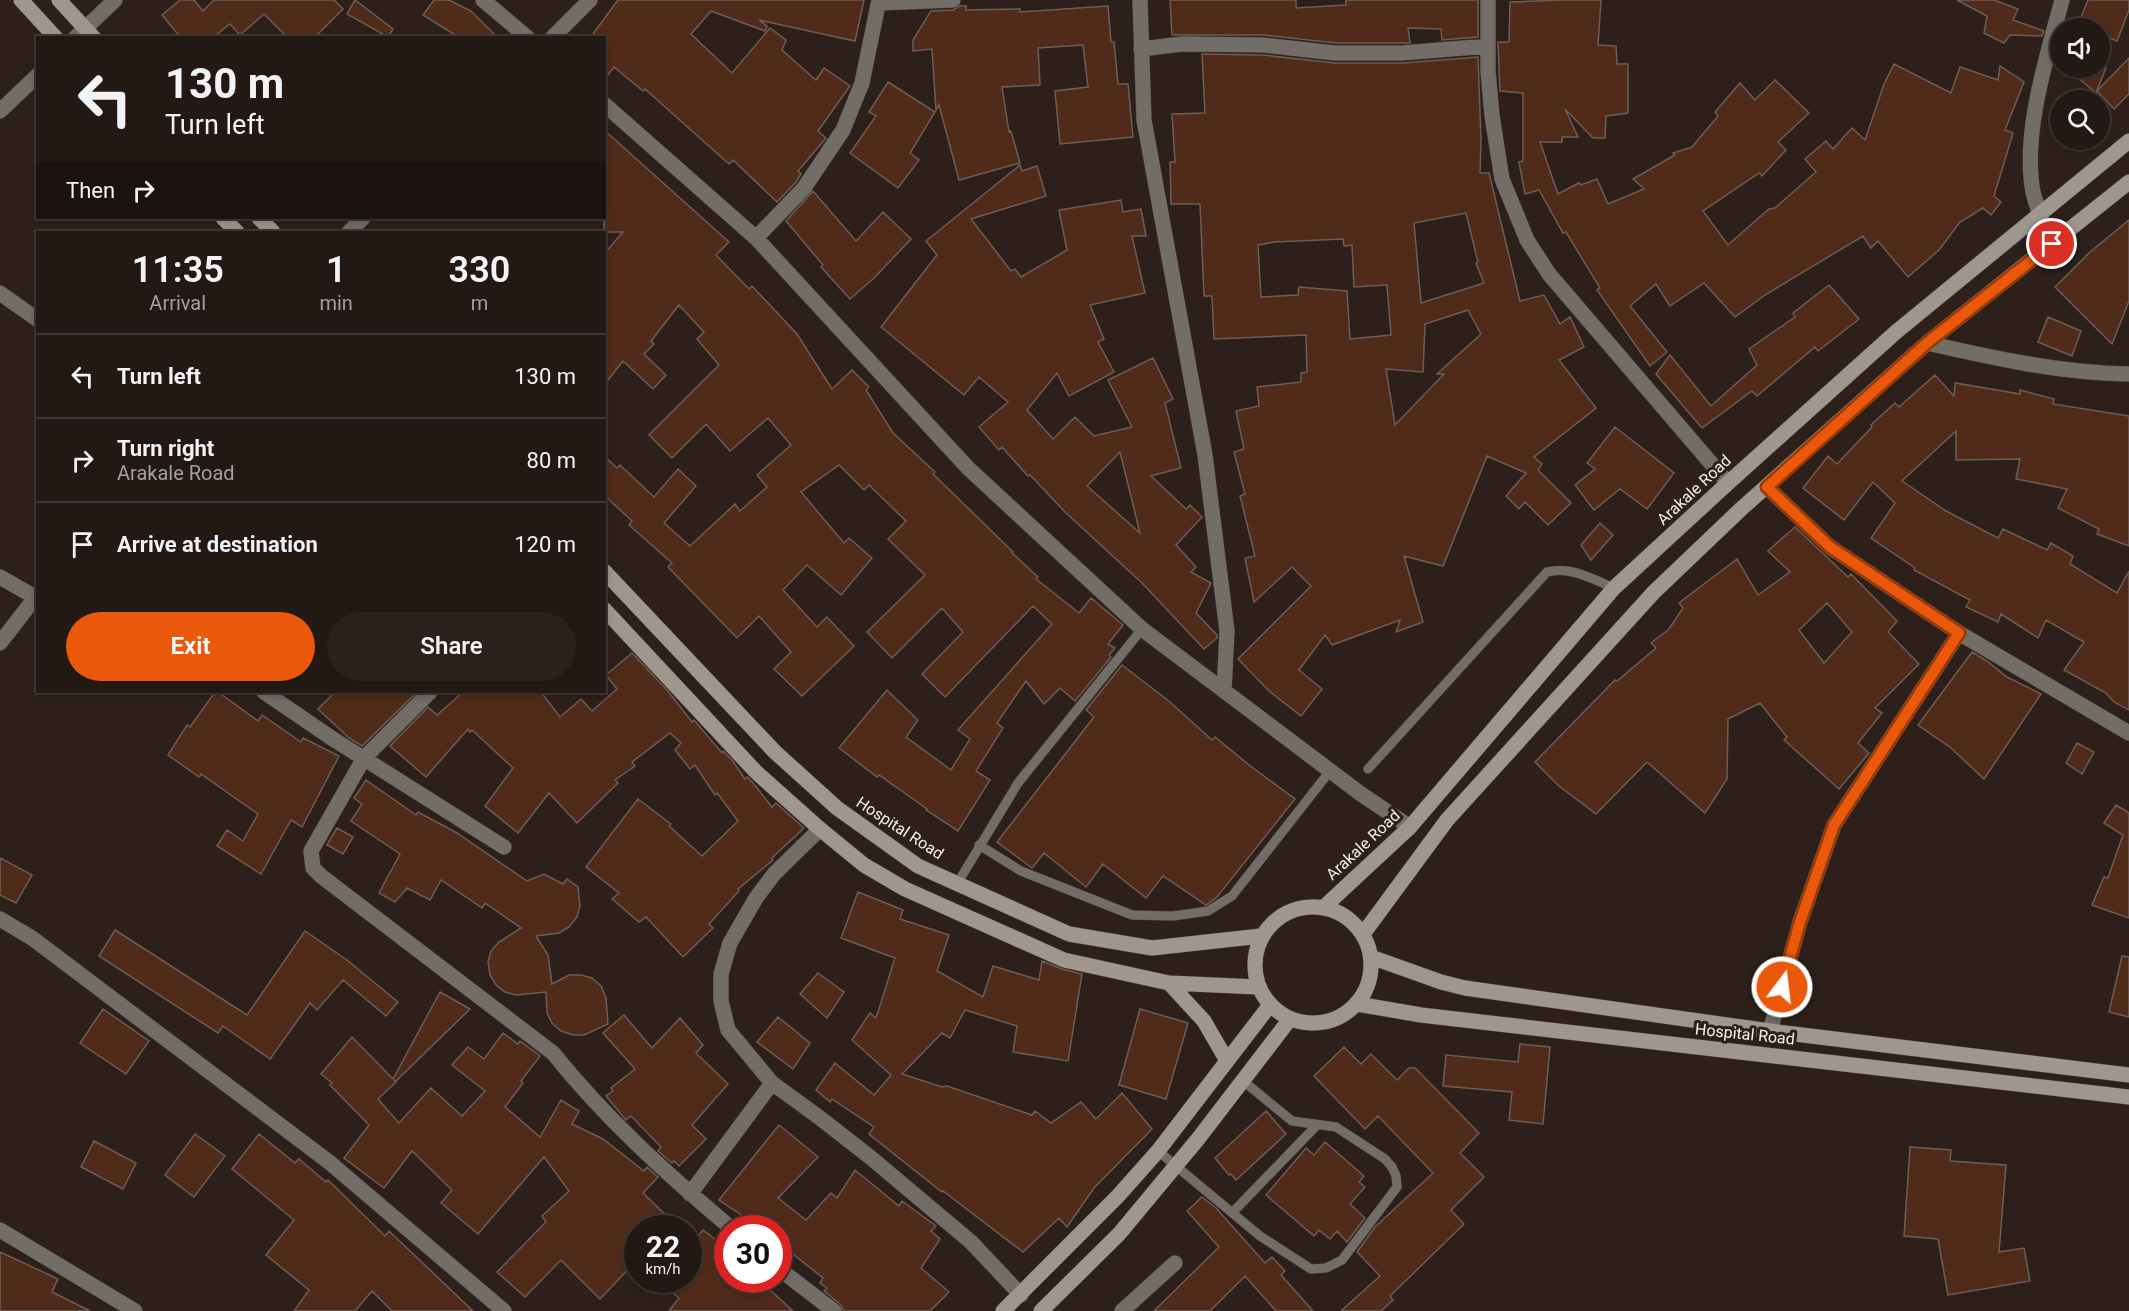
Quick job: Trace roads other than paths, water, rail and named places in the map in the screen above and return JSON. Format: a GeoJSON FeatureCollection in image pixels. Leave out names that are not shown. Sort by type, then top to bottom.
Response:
{"type":"FeatureCollection","features":[{"type":"Feature","properties":{"kind":"main road"},"geometry":{"type":"LineString","coordinates":[[21,0],[54,36]]}},
{"type":"Feature","properties":{"kind":"main road"},"geometry":{"type":"LineString","coordinates":[[59,0],[85,34]]}},
{"type":"Feature","properties":{"kind":"main road","name":"Arakale Road"},"geometry":{"type":"LineString","coordinates":[[1324,907],[1410,826],[1614,588],[1896,332],[2129,141]]}},
{"type":"Feature","properties":{"kind":"main road"},"geometry":{"type":"LineString","coordinates":[[1363,934],[1448,820],[1654,592],[1740,509],[1927,343],[2129,182]]}},
{"type":"Feature","properties":{"kind":"main road"},"geometry":{"type":"LineString","coordinates":[[224,219],[236,231]]}},
{"type":"Feature","properties":{"kind":"main road"},"geometry":{"type":"LineString","coordinates":[[260,219],[272,231]]}},
{"type":"Feature","properties":{"kind":"main road","name":"Hospital Road"},"geometry":{"type":"LineString","coordinates":[[606,573],[776,752],[837,808],[918,866],[1069,934],[1152,948],[1261,936]]}},
{"type":"Feature","properties":{"kind":"main road"},"geometry":{"type":"LineString","coordinates":[[606,611],[756,772],[820,830],[864,865],[905,889],[945,909],[1064,960],[1168,983],[1258,987]]}},
{"type":"Feature","properties":{"kind":"main road"},"geometry":{"type":"LineString","coordinates":[[1299,907],[1324,907],[1346,916],[1363,934],[1371,957],[1369,982],[1357,1004],[1338,1019],[1314,1024],[1290,1019],[1270,1005],[1258,987],[1254,960],[1261,936],[1277,918],[1292,910],[1299,907]]}},
{"type":"Feature","properties":{"kind":"main road","name":"Hospital Road"},"geometry":{"type":"LineString","coordinates":[[1371,957],[1441,982],[1465,988],[2129,1076]]}},
{"type":"Feature","properties":{"kind":"main road"},"geometry":{"type":"LineString","coordinates":[[1168,983],[1204,1021],[1226,1059]]}},
{"type":"Feature","properties":{"kind":"main road","name":"Hospital Road"},"geometry":{"type":"LineString","coordinates":[[1357,1004],[1421,1015],[2129,1097]]}},
{"type":"Feature","properties":{"kind":"main road"},"geometry":{"type":"LineString","coordinates":[[1004,1311],[1118,1196],[1158,1151],[1226,1059],[1270,1005]]}},
{"type":"Feature","properties":{"kind":"main road"},"geometry":{"type":"LineString","coordinates":[[1041,1311],[1119,1234],[1290,1019]]}},
{"type":"Feature","properties":{"kind":"street"},"geometry":{"type":"LineString","coordinates":[[85,34],[116,0]]}},
{"type":"Feature","properties":{"kind":"street"},"geometry":{"type":"LineString","coordinates":[[483,0],[526,36]]}},
{"type":"Feature","properties":{"kind":"street"},"geometry":{"type":"LineString","coordinates":[[554,36],[590,0]]}},
{"type":"Feature","properties":{"kind":"street"},"geometry":{"type":"LineString","coordinates":[[756,238],[804,188],[843,130],[862,83],[879,2],[953,0]]}},
{"type":"Feature","properties":{"kind":"street"},"geometry":{"type":"LineString","coordinates":[[1140,0],[1144,120],[1208,478],[1227,631],[1224,691]]}},
{"type":"Feature","properties":{"kind":"street"},"geometry":{"type":"LineString","coordinates":[[1488,0],[1492,116],[1502,179],[1527,240],[1549,274],[1728,483]]}},
{"type":"Feature","properties":{"kind":"street"},"geometry":{"type":"LineString","coordinates":[[2052,244],[2033,192],[2031,166],[2035,116],[2045,65],[2062,0]]}},
{"type":"Feature","properties":{"kind":"street"},"geometry":{"type":"LineString","coordinates":[[1142,49],[1182,44],[1263,45],[1335,52],[1402,53],[1488,46]]}},
{"type":"Feature","properties":{"kind":"street"},"geometry":{"type":"LineString","coordinates":[[0,111],[36,77]]}},
{"type":"Feature","properties":{"kind":"street"},"geometry":{"type":"LineString","coordinates":[[606,106],[756,238],[968,468],[1142,629],[1330,771],[1410,826]]}},
{"type":"Feature","properties":{"kind":"street"},"geometry":{"type":"LineString","coordinates":[[350,231],[362,219]]}},
{"type":"Feature","properties":{"kind":"street"},"geometry":{"type":"LineString","coordinates":[[0,293],[36,319]]}},
{"type":"Feature","properties":{"kind":"street"},"geometry":{"type":"LineString","coordinates":[[1927,343],[2007,362],[2110,374],[2129,374]]}},
{"type":"Feature","properties":{"kind":"street"},"geometry":{"type":"LineString","coordinates":[[1767,487],[1830,547],[1959,633],[2129,733]]}},
{"type":"Feature","properties":{"kind":"street"},"geometry":{"type":"LineString","coordinates":[[0,577],[36,596],[0,643]]}},
{"type":"Feature","properties":{"kind":"street"},"geometry":{"type":"LineString","coordinates":[[1770,1030],[1800,922],[1834,825],[1959,633]]}},
{"type":"Feature","properties":{"kind":"street"},"geometry":{"type":"LineString","coordinates":[[266,693],[504,847]]}},
{"type":"Feature","properties":{"kind":"street"},"geometry":{"type":"LineString","coordinates":[[428,693],[364,758],[311,851],[313,868],[553,1053],[578,1085],[690,1194],[715,1215]]}},
{"type":"Feature","properties":{"kind":"street"},"geometry":{"type":"LineString","coordinates":[[820,830],[789,858],[756,898],[730,943],[721,974],[721,1001],[728,1030],[772,1083],[853,1144],[971,1242],[1021,1295]]}},
{"type":"Feature","properties":{"kind":"street"},"geometry":{"type":"LineString","coordinates":[[0,919],[32,938],[329,1162],[504,1311]]}},
{"type":"Feature","properties":{"kind":"street"},"geometry":{"type":"LineString","coordinates":[[690,1194],[772,1083]]}},
{"type":"Feature","properties":{"kind":"street"},"geometry":{"type":"LineString","coordinates":[[0,1230],[135,1311]]}},
{"type":"Feature","properties":{"kind":"street"},"geometry":{"type":"LineString","coordinates":[[1122,1311],[1175,1263]]}},
{"type":"Feature","properties":{"kind":"street"},"geometry":{"type":"LineString","coordinates":[[792,1279],[834,1311]]}},
{"type":"Feature","properties":{"kind":"lane"},"geometry":{"type":"LineString","coordinates":[[1368,769],[1547,572],[1560,569],[1570,570],[1614,588]]}},
{"type":"Feature","properties":{"kind":"lane"},"geometry":{"type":"LineString","coordinates":[[957,884],[1018,783],[1142,629]]}},
{"type":"Feature","properties":{"kind":"lane"},"geometry":{"type":"LineString","coordinates":[[979,845],[1021,871],[1132,915],[1173,916],[1208,911],[1232,896],[1330,771]]}},
{"type":"Feature","properties":{"kind":"lane"},"geometry":{"type":"LineString","coordinates":[[1158,1151],[1260,1236],[1311,1269],[1326,1268],[1342,1260],[1397,1187],[1392,1167],[1336,1127],[1292,1121],[1242,1080]]}},
{"type":"Feature","properties":{"kind":"lane"},"geometry":{"type":"LineString","coordinates":[[1232,1214],[1317,1125]]}}]}
